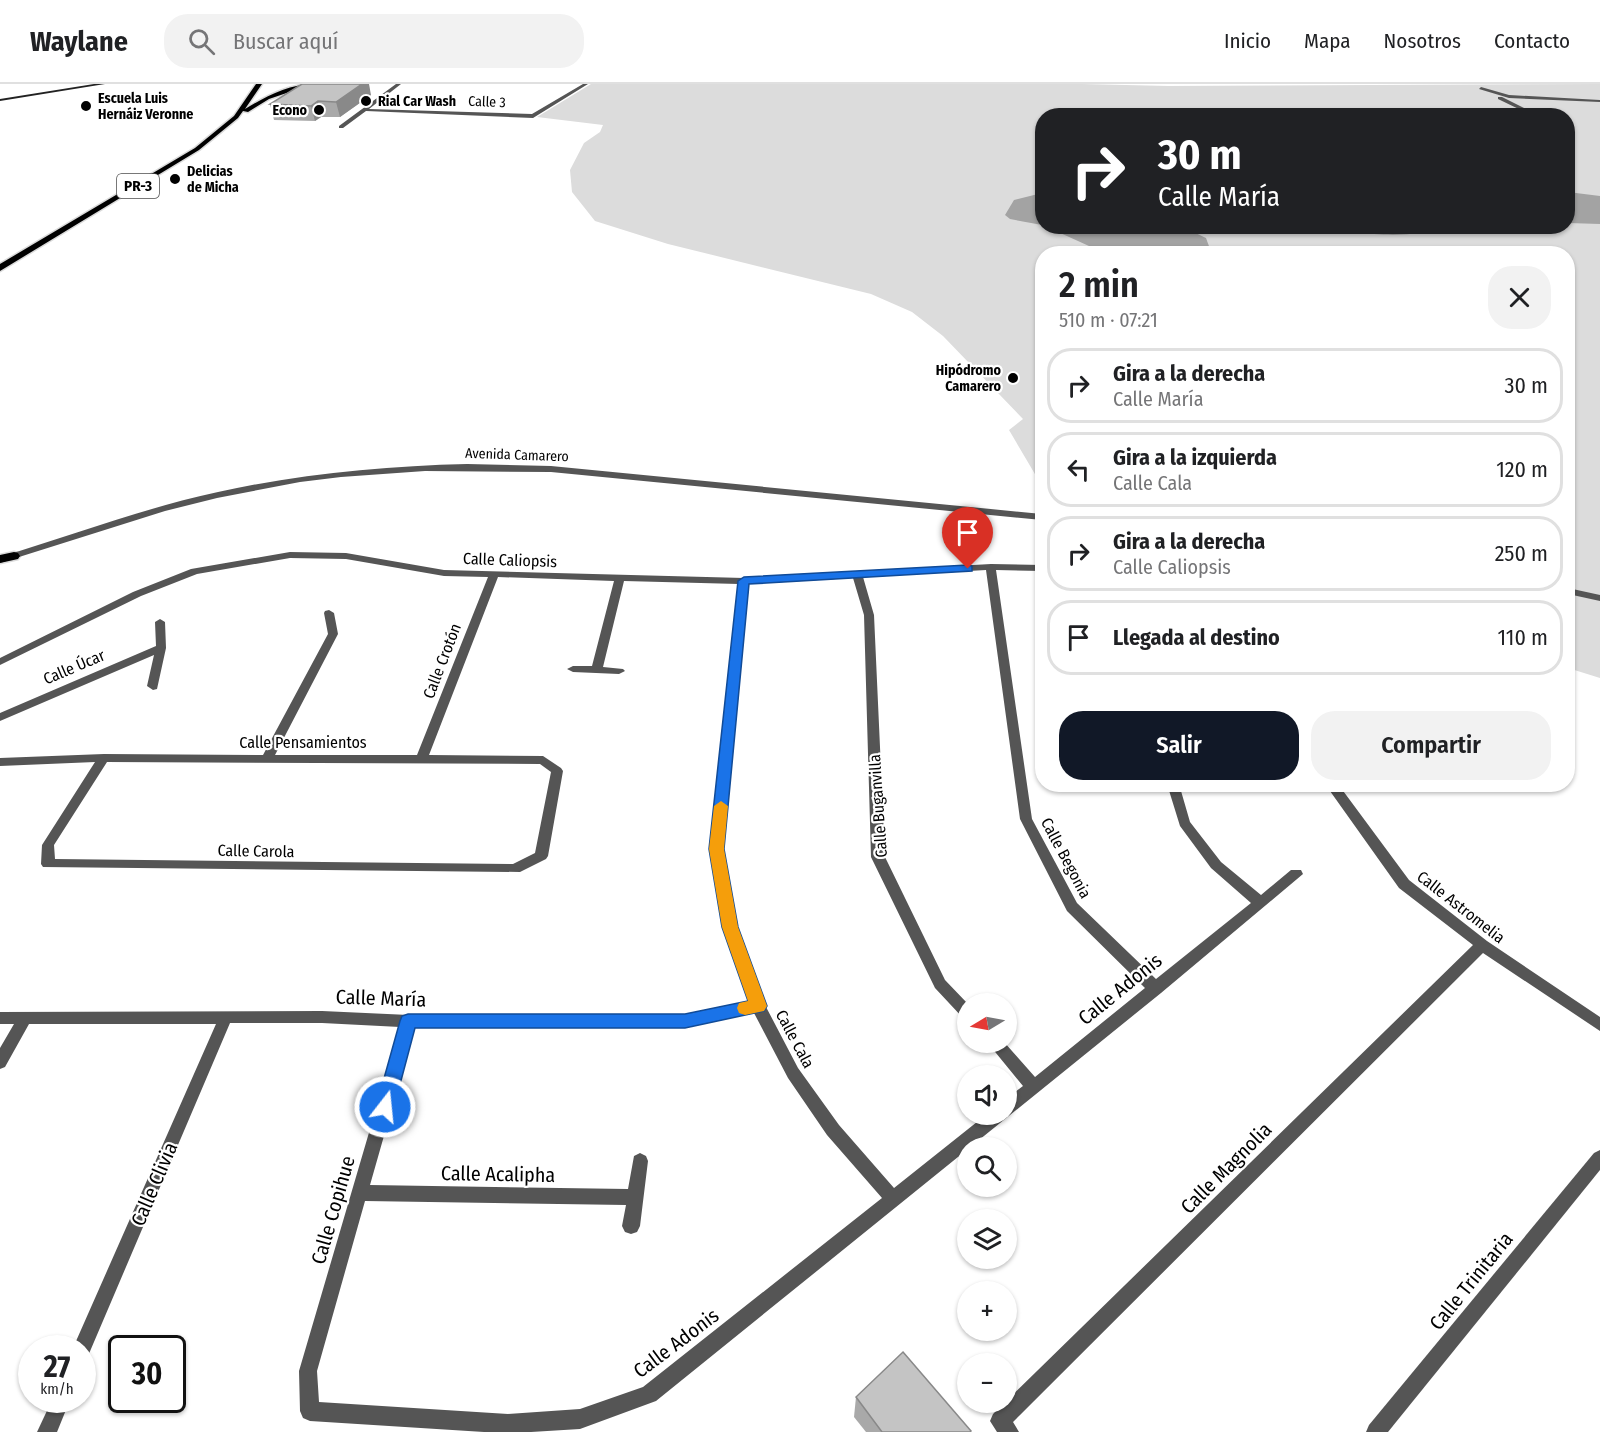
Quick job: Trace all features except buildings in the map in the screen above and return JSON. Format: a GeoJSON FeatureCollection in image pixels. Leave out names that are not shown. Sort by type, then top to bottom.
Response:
{"type":"FeatureCollection","features":[{"type":"Feature","properties":{"kind":"main road"},"geometry":{"type":"LineString","coordinates":[[0,100],[103,84]]}},
{"type":"Feature","properties":{"kind":"main road","name":"PR-3"},"geometry":{"type":"LineString","coordinates":[[0,259],[185,150],[220,122],[250,84]]}},
{"type":"Feature","properties":{"kind":"main road","name":"PR-3"},"geometry":{"type":"LineString","coordinates":[[0,268],[183,158],[236,117],[259,84]]}},
{"type":"Feature","properties":{"kind":"main road"},"geometry":{"type":"LineString","coordinates":[[236,117],[267,98],[310,84]]}},
{"type":"Feature","properties":{"kind":"main road"},"geometry":{"type":"LineString","coordinates":[[0,278],[93,213]]}},
{"type":"Feature","properties":{"kind":"main road"},"geometry":{"type":"LineString","coordinates":[[0,559],[14,556]]}},
{"type":"Feature","properties":{"kind":"street"},"geometry":{"type":"LineString","coordinates":[[341,127],[367,110],[399,84]]}},
{"type":"Feature","properties":{"kind":"street","name":"Calle 3"},"geometry":{"type":"LineString","coordinates":[[367,110],[533,116],[586,84]]}},
{"type":"Feature","properties":{"kind":"street"},"geometry":{"type":"LineString","coordinates":[[974,84],[1003,87]]}},
{"type":"Feature","properties":{"kind":"street"},"geometry":{"type":"LineString","coordinates":[[1481,88],[1521,108]]}},
{"type":"Feature","properties":{"kind":"street"},"geometry":{"type":"LineString","coordinates":[[1491,94],[1542,98],[1580,97],[1600,101]]}},
{"type":"Feature","properties":{"kind":"street","name":"Avenida Camarero"},"geometry":{"type":"LineString","coordinates":[[14,556],[116,522],[216,495],[280,483],[398,468],[486,465],[551,469],[1035,516]]}},
{"type":"Feature","properties":{"kind":"street","name":"Calle Caliopsis"},"geometry":{"type":"LineString","coordinates":[[0,662],[137,594],[195,571],[290,555],[346,556],[444,573],[744,581],[990,567],[1035,568]]}},
{"type":"Feature","properties":{"kind":"street","name":"Calle Begonia"},"geometry":{"type":"LineString","coordinates":[[990,567],[1026,819],[1072,907],[1156,989]]}},
{"type":"Feature","properties":{"kind":"street","name":"Calle Crotón"},"geometry":{"type":"LineString","coordinates":[[422,759],[494,575]]}},
{"type":"Feature","properties":{"kind":"street","name":"Calle Buganvilla"},"geometry":{"type":"LineString","coordinates":[[858,576],[869,615],[878,857],[940,984],[957,1002]]}},
{"type":"Feature","properties":{"kind":"street"},"geometry":{"type":"LineString","coordinates":[[597,670],[620,578]]}},
{"type":"Feature","properties":{"kind":"street","name":"Calle Cala"},"geometry":{"type":"LineString","coordinates":[[744,581],[717,849],[730,927],[758,1006],[793,1072],[826,1120],[894,1200]]}},
{"type":"Feature","properties":{"kind":"street"},"geometry":{"type":"LineString","coordinates":[[1575,593],[1600,598]]}},
{"type":"Feature","properties":{"kind":"street"},"geometry":{"type":"LineString","coordinates":[[267,759],[333,634],[329,613]]}},
{"type":"Feature","properties":{"kind":"street"},"geometry":{"type":"LineString","coordinates":[[153,686],[161,648],[160,622]]}},
{"type":"Feature","properties":{"kind":"street","name":"Calle Úcar"},"geometry":{"type":"LineString","coordinates":[[0,717],[161,648]]}},
{"type":"Feature","properties":{"kind":"street"},"geometry":{"type":"LineString","coordinates":[[573,669],[620,671]]}},
{"type":"Feature","properties":{"kind":"street","name":"Calle Pensamientos"},"geometry":{"type":"LineString","coordinates":[[0,762],[104,758],[543,760],[557,771],[549,815]]}},
{"type":"Feature","properties":{"kind":"street","name":"Calle Carola"},"geometry":{"type":"LineString","coordinates":[[104,758],[48,845],[48,864],[515,869],[541,856],[549,815]]}},
{"type":"Feature","properties":{"kind":"street"},"geometry":{"type":"LineString","coordinates":[[1175,792],[1184,823],[1216,865],[1261,903]]}},
{"type":"Feature","properties":{"kind":"street","name":"Calle Astromelia"},"geometry":{"type":"LineString","coordinates":[[1337,792],[1404,884],[1482,945],[1600,1025]]}},
{"type":"Feature","properties":{"kind":"street","name":"Calle Adonis"},"geometry":{"type":"LineString","coordinates":[[1017,1100],[1296,874]]}},
{"type":"Feature","properties":{"kind":"street","name":"Calle Magnolia"},"geometry":{"type":"LineString","coordinates":[[1004,1427],[1482,945]]}},
{"type":"Feature","properties":{"kind":"street","name":"Calle María"},"geometry":{"type":"LineString","coordinates":[[0,1018],[322,1017],[408,1021],[685,1021],[758,1006]]}},
{"type":"Feature","properties":{"kind":"street"},"geometry":{"type":"LineString","coordinates":[[0,1062],[25,1018]]}},
{"type":"Feature","properties":{"kind":"street","name":"Calle Clivia"},"geometry":{"type":"LineString","coordinates":[[88,1335],[225,1019]]}},
{"type":"Feature","properties":{"kind":"street","name":"Calle Copihue"},"geometry":{"type":"LineString","coordinates":[[310,1411],[308,1371],[361,1193],[408,1021]]}},
{"type":"Feature","properties":{"kind":"street"},"geometry":{"type":"LineString","coordinates":[[1004,1053],[1034,1087]]}},
{"type":"Feature","properties":{"kind":"street","name":"Calle Adonis"},"geometry":{"type":"LineString","coordinates":[[310,1411],[508,1424],[580,1419],[649,1394],[986,1125]]}},
{"type":"Feature","properties":{"kind":"street","name":"Calle Trinitaria"},"geometry":{"type":"LineString","coordinates":[[1376,1432],[1600,1158]]}},
{"type":"Feature","properties":{"kind":"street"},"geometry":{"type":"LineString","coordinates":[[631,1226],[640,1161]]}},
{"type":"Feature","properties":{"kind":"street","name":"Calle Acalipha"},"geometry":{"type":"LineString","coordinates":[[361,1193],[634,1197]]}},
{"type":"Feature","properties":{"kind":"street"},"geometry":{"type":"LineString","coordinates":[[47,1432],[55,1413]]}},
{"type":"Feature","properties":{"kind":"shaded area","name":"Hipódromo Camarero"},"geometry":{"type":"Polygon","coordinates":[[[591,84],[1168,86],[1600,84],[1600,678],[1575,670],[1575,246],[1035,246],[1035,474],[1009,430],[1023,419],[943,336],[912,312],[871,294],[668,244],[595,221],[572,192],[570,170],[584,143],[600,132],[603,125],[537,117],[591,84]]]}},
{"type":"Feature","properties":{"kind":"shaded area"},"geometry":{"type":"Polygon","coordinates":[[[1575,193],[1600,196],[1600,224],[1575,223],[1575,193]]]}},
{"type":"Feature","properties":{"kind":"shaded area"},"geometry":{"type":"Polygon","coordinates":[[[1035,195],[1035,224],[1010,219],[1005,215],[1014,200],[1035,195]]]}},
{"type":"Feature","properties":{"kind":"shaded area"},"geometry":{"type":"Polygon","coordinates":[[[1062,234],[1198,234],[1206,238],[1209,246],[1089,246],[1062,234]]]}},
{"type":"Feature","properties":{"kind":"slow traffic"},"geometry":{"type":"LineString","coordinates":[[721,806],[717,849],[730,927],[758,1006],[745,1008]]}},
{"type":"Feature","properties":{"kind":"place","name":"Rial Car Wash"},"geometry":{"type":"Point","coordinates":[366,101]}},
{"type":"Feature","properties":{"kind":"place","name":"Escuela Luis Hernáiz Veronne"},"geometry":{"type":"Point","coordinates":[86,106]}},
{"type":"Feature","properties":{"kind":"place","name":"Econo"},"geometry":{"type":"Point","coordinates":[319,110]}},
{"type":"Feature","properties":{"kind":"place","name":"Delicias de Micha"},"geometry":{"type":"Point","coordinates":[175,179]}},
{"type":"Feature","properties":{"kind":"place","name":"Hipódromo Camarero"},"geometry":{"type":"Point","coordinates":[1013,378]}},
{"type":"Feature","properties":{"kind":"route"},"geometry":{"type":"LineString","coordinates":[[385,1107],[408,1021],[685,1021],[758,1006],[730,927],[717,849],[744,581],[968,569]]}}]}
